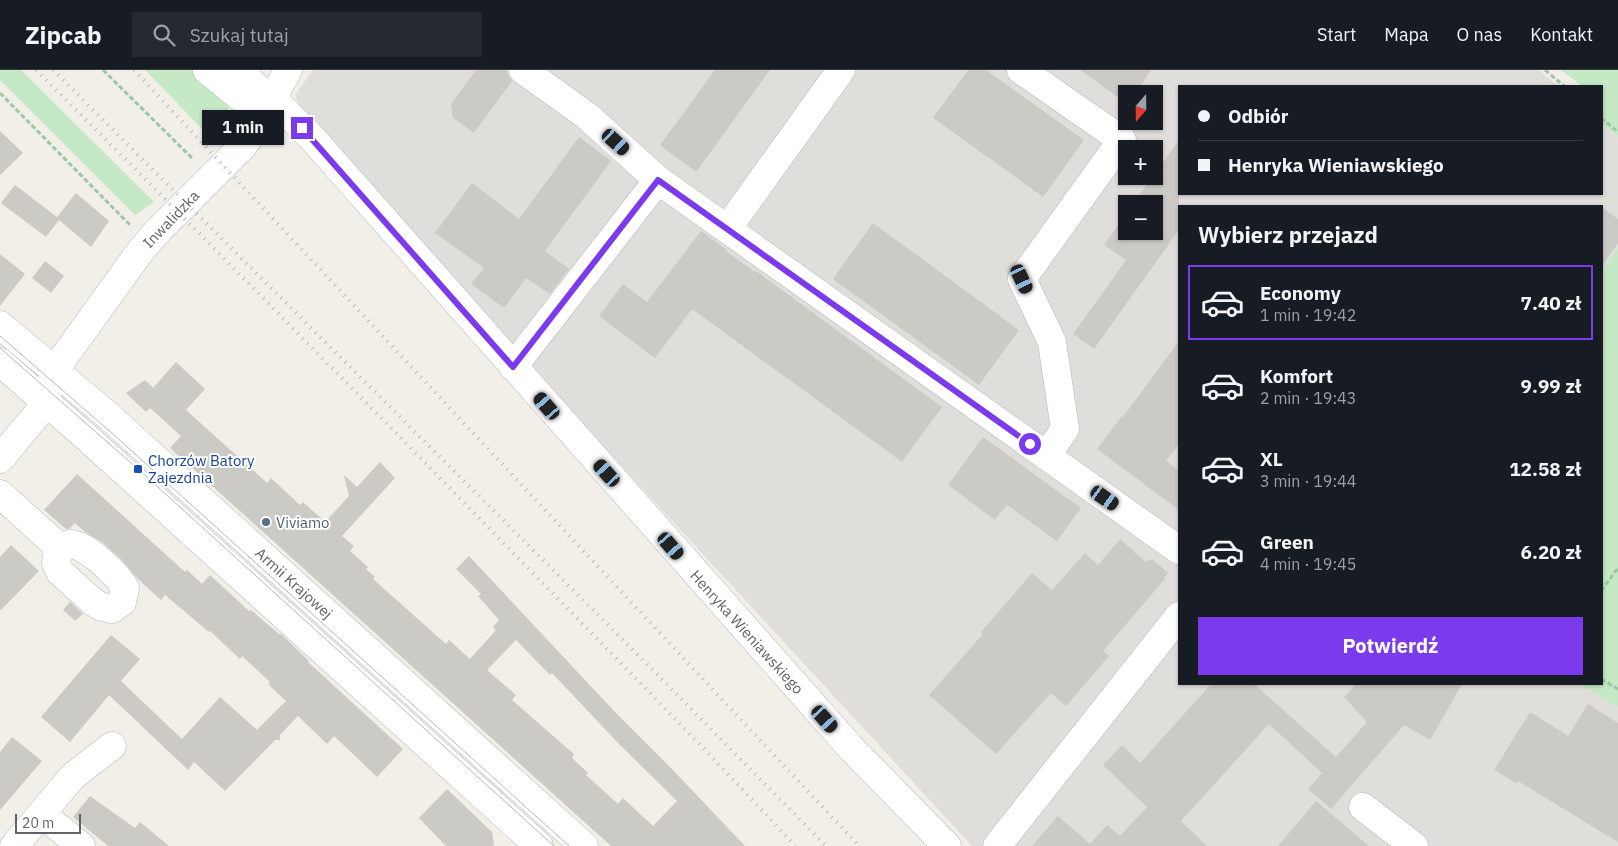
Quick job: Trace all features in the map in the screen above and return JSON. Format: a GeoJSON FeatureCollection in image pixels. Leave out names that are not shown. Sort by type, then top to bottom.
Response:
{"type":"FeatureCollection","features":[{"type":"Feature","properties":{"kind":"street"},"geometry":{"type":"LineString","coordinates":[[206,70],[249,104],[272,101],[273,70]]}},
{"type":"Feature","properties":{"kind":"street","name":"Henryka Wieniawskiego"},"geometry":{"type":"LineString","coordinates":[[240,70],[312,138],[851,748],[947,846]]}},
{"type":"Feature","properties":{"kind":"street","name":"Inwalidzka"},"geometry":{"type":"LineString","coordinates":[[0,459],[38,414],[56,372],[74,343],[139,253],[155,234],[243,146],[254,132],[288,70]]}},
{"type":"Feature","properties":{"kind":"street"},"geometry":{"type":"LineString","coordinates":[[523,70],[587,116],[658,180],[1178,549]]}},
{"type":"Feature","properties":{"kind":"street"},"geometry":{"type":"LineString","coordinates":[[726,229],[841,70]]}},
{"type":"Feature","properties":{"kind":"street"},"geometry":{"type":"LineString","coordinates":[[1021,70],[1122,140],[1022,279],[1052,342],[1065,429],[1046,456]]}},
{"type":"Feature","properties":{"kind":"street"},"geometry":{"type":"LineString","coordinates":[[513,367],[658,180]]}},
{"type":"Feature","properties":{"kind":"street","name":"Armii Krajowej"},"geometry":{"type":"LineString","coordinates":[[0,325],[104,412],[584,846]]}},
{"type":"Feature","properties":{"kind":"street","name":"Armii Krajowej"},"geometry":{"type":"LineString","coordinates":[[0,362],[45,401],[526,842]]}},
{"type":"Feature","properties":{"kind":"street"},"geometry":{"type":"LineString","coordinates":[[0,494],[60,548]]}},
{"type":"Feature","properties":{"kind":"street"},"geometry":{"type":"LineString","coordinates":[[997,846],[1178,617]]}},
{"type":"Feature","properties":{"kind":"street"},"geometry":{"type":"LineString","coordinates":[[14,846],[73,776],[112,746]]}},
{"type":"Feature","properties":{"kind":"street"},"geometry":{"type":"LineString","coordinates":[[1363,807],[1414,846]]}},
{"type":"Feature","properties":{"kind":"street"},"geometry":{"type":"LineString","coordinates":[[526,842],[547,813]]}},
{"type":"Feature","properties":{"kind":"street"},"geometry":{"type":"LineString","coordinates":[[42,814],[81,846]]}},
{"type":"Feature","properties":{"kind":"path"},"geometry":{"type":"LineString","coordinates":[[104,70],[193,159]]}},
{"type":"Feature","properties":{"kind":"path"},"geometry":{"type":"LineString","coordinates":[[1546,70],[1563,85]]}},
{"type":"Feature","properties":{"kind":"path"},"geometry":{"type":"LineString","coordinates":[[0,93],[134,229]]}},
{"type":"Feature","properties":{"kind":"path"},"geometry":{"type":"LineString","coordinates":[[1603,120],[1618,132]]}},
{"type":"Feature","properties":{"kind":"path"},"geometry":{"type":"LineString","coordinates":[[1603,588],[1618,568]]}},
{"type":"Feature","properties":{"kind":"path"},"geometry":{"type":"LineString","coordinates":[[1603,680],[1618,689]]}},
{"type":"Feature","properties":{"kind":"shaded area"},"geometry":{"type":"Polygon","coordinates":[[[313,70],[1539,70],[1557,85],[1178,85],[1178,195],[1603,195],[1603,125],[1618,137],[1618,248],[1603,270],[1603,205],[1178,205],[1178,685],[1581,685],[1618,707],[1618,846],[972,846],[308,126],[295,95],[313,70]]]}},
{"type":"Feature","properties":{"kind":"green space"},"geometry":{"type":"Polygon","coordinates":[[[0,70],[21,70],[154,202],[135,215],[0,80],[0,70]]]}},
{"type":"Feature","properties":{"kind":"green space"},"geometry":{"type":"Polygon","coordinates":[[[145,70],[194,70],[222,94],[229,108],[223,128],[214,141],[145,70]]]}},
{"type":"Feature","properties":{"kind":"green space"},"geometry":{"type":"Polygon","coordinates":[[[1561,70],[1618,70],[1618,137],[1603,125],[1603,85],[1581,85],[1561,70]]]}},
{"type":"Feature","properties":{"kind":"green space"},"geometry":{"type":"Polygon","coordinates":[[[1618,248],[1618,707],[1581,685],[1603,685],[1603,270],[1618,248]]]}},
{"type":"Feature","properties":{"kind":"building"},"geometry":{"type":"Polygon","coordinates":[[[476,70],[506,70],[512,81],[474,133],[453,118],[451,104],[476,70]]]}},
{"type":"Feature","properties":{"kind":"building"},"geometry":{"type":"Polygon","coordinates":[[[715,70],[770,70],[696,172],[660,145],[715,70]]]}},
{"type":"Feature","properties":{"kind":"building"},"geometry":{"type":"Polygon","coordinates":[[[968,70],[986,70],[1084,140],[1043,197],[933,118],[968,70]]]}},
{"type":"Feature","properties":{"kind":"building"},"geometry":{"type":"Polygon","coordinates":[[[1080,70],[1151,70],[1141,85],[1118,85],[1118,97],[1080,70]]]}},
{"type":"Feature","properties":{"kind":"building"},"geometry":{"type":"Polygon","coordinates":[[[0,131],[23,153],[0,175],[0,131]]]}},
{"type":"Feature","properties":{"kind":"building"},"geometry":{"type":"Polygon","coordinates":[[[579,137],[611,161],[545,251],[569,269],[550,294],[526,278],[504,308],[471,284],[484,268],[435,233],[472,183],[519,219],[579,137]]]}},
{"type":"Feature","properties":{"kind":"building"},"geometry":{"type":"Polygon","coordinates":[[[1178,141],[1178,231],[1094,349],[1073,334],[1126,260],[1104,245],[1118,225],[1118,240],[1163,240],[1163,195],[1139,195],[1147,185],[1163,185],[1163,162],[1178,141]]]}},
{"type":"Feature","properties":{"kind":"building"},"geometry":{"type":"Polygon","coordinates":[[[15,185],[57,217],[76,193],[109,221],[91,247],[59,220],[46,237],[1,203],[15,185]]]}},
{"type":"Feature","properties":{"kind":"building"},"geometry":{"type":"Polygon","coordinates":[[[1603,208],[1618,219],[1618,243],[1603,264],[1603,208]]]}},
{"type":"Feature","properties":{"kind":"building"},"geometry":{"type":"Polygon","coordinates":[[[873,223],[1019,330],[979,385],[833,279],[873,223]]]}},
{"type":"Feature","properties":{"kind":"building"},"geometry":{"type":"Polygon","coordinates":[[[701,231],[942,407],[902,462],[692,309],[655,358],[599,316],[623,284],[647,302],[701,231]]]}},
{"type":"Feature","properties":{"kind":"building"},"geometry":{"type":"Polygon","coordinates":[[[0,254],[25,274],[0,306],[0,254]]]}},
{"type":"Feature","properties":{"kind":"building"},"geometry":{"type":"Polygon","coordinates":[[[45,261],[64,276],[51,293],[32,278],[45,261]]]}},
{"type":"Feature","properties":{"kind":"building"},"geometry":{"type":"Polygon","coordinates":[[[1178,342],[1178,445],[1166,461],[1178,470],[1178,509],[1097,449],[1178,342]]]}},
{"type":"Feature","properties":{"kind":"building"},"geometry":{"type":"Polygon","coordinates":[[[176,362],[205,389],[186,410],[267,483],[271,478],[300,505],[303,502],[325,522],[349,496],[344,475],[357,487],[380,462],[395,478],[342,536],[354,546],[350,551],[368,567],[366,569],[375,577],[373,579],[446,644],[449,640],[470,659],[496,630],[493,627],[499,620],[478,596],[481,594],[456,569],[469,556],[615,712],[745,846],[611,846],[170,448],[181,436],[150,408],[146,412],[126,393],[145,380],[153,388],[176,362]],[[516,640],[487,670],[516,695],[512,700],[574,754],[572,758],[588,773],[586,775],[618,804],[623,798],[653,826],[677,801],[619,744],[552,673],[550,675],[516,640]]]}},
{"type":"Feature","properties":{"kind":"building"},"geometry":{"type":"Polygon","coordinates":[[[983,437],[1081,508],[1057,541],[1007,505],[995,520],[948,485],[983,437]]]}},
{"type":"Feature","properties":{"kind":"building"},"geometry":{"type":"Polygon","coordinates":[[[77,474],[185,572],[187,570],[202,584],[210,575],[249,611],[251,610],[281,634],[308,662],[403,749],[377,777],[334,736],[327,744],[298,716],[280,735],[280,740],[275,740],[225,791],[194,762],[188,770],[109,695],[70,742],[41,717],[111,635],[140,659],[121,681],[182,739],[220,697],[257,730],[286,701],[268,684],[270,682],[242,656],[240,659],[210,631],[165,595],[161,600],[103,543],[85,532],[75,523],[69,529],[66,529],[44,510],[77,474]]]}},
{"type":"Feature","properties":{"kind":"building"},"geometry":{"type":"Polygon","coordinates":[[[1120,539],[1146,562],[1152,559],[1168,573],[1165,579],[1103,651],[1109,656],[1066,706],[1051,693],[996,754],[929,695],[983,634],[981,632],[1032,573],[1052,590],[1085,553],[1098,565],[1120,539]]]}},
{"type":"Feature","properties":{"kind":"building"},"geometry":{"type":"Polygon","coordinates":[[[11,545],[39,571],[0,611],[0,557],[11,545]]]}},
{"type":"Feature","properties":{"kind":"building"},"geometry":{"type":"Polygon","coordinates":[[[70,602],[83,614],[75,621],[63,610],[70,602]]]}},
{"type":"Feature","properties":{"kind":"building"},"geometry":{"type":"Polygon","coordinates":[[[1210,685],[1255,685],[1336,757],[1367,722],[1344,697],[1355,685],[1461,685],[1430,740],[1404,725],[1331,809],[1308,789],[1322,773],[1269,724],[1181,821],[1207,846],[1032,846],[1058,816],[1090,844],[1107,825],[1120,836],[1147,807],[1103,765],[1122,745],[1140,763],[1210,685]]]}},
{"type":"Feature","properties":{"kind":"building"},"geometry":{"type":"Polygon","coordinates":[[[1588,704],[1618,723],[1618,842],[1518,781],[1516,783],[1494,770],[1530,712],[1568,736],[1588,704]]]}},
{"type":"Feature","properties":{"kind":"building"},"geometry":{"type":"Polygon","coordinates":[[[12,737],[42,761],[0,810],[0,752],[12,737]]]}},
{"type":"Feature","properties":{"kind":"building"},"geometry":{"type":"Polygon","coordinates":[[[447,789],[492,832],[494,846],[446,846],[419,818],[447,789]]]}},
{"type":"Feature","properties":{"kind":"building"},"geometry":{"type":"Polygon","coordinates":[[[90,796],[135,828],[140,822],[169,846],[108,846],[73,817],[90,796]]]}},
{"type":"Feature","properties":{"kind":"building"},"geometry":{"type":"Polygon","coordinates":[[[1316,801],[1369,846],[1278,846],[1316,801]]]}},
{"type":"Feature","properties":{"kind":"tram line"},"geometry":{"type":"LineString","coordinates":[[0,336],[114,435],[569,846]]}},
{"type":"Feature","properties":{"kind":"tram line"},"geometry":{"type":"LineString","coordinates":[[0,348],[138,469],[554,846]]}},
{"type":"Feature","properties":{"kind":"railway"},"geometry":{"type":"LineString","coordinates":[[36,70],[485,524],[680,724],[795,846]]}},
{"type":"Feature","properties":{"kind":"railway"},"geometry":{"type":"LineString","coordinates":[[53,70],[637,654],[826,846]]}},
{"type":"Feature","properties":{"kind":"railway"},"geometry":{"type":"LineString","coordinates":[[134,70],[859,846]]}},
{"type":"Feature","properties":{"kind":"place","name":"Chorzów Batory Zajezdnia"},"geometry":{"type":"Point","coordinates":[138,469]}},
{"type":"Feature","properties":{"kind":"place","name":"Viviamo"},"geometry":{"type":"Point","coordinates":[266,522]}},
{"type":"Feature","properties":{"kind":"route"},"geometry":{"type":"LineString","coordinates":[[302,128],[513,367],[658,180],[1030,444]]}}]}
